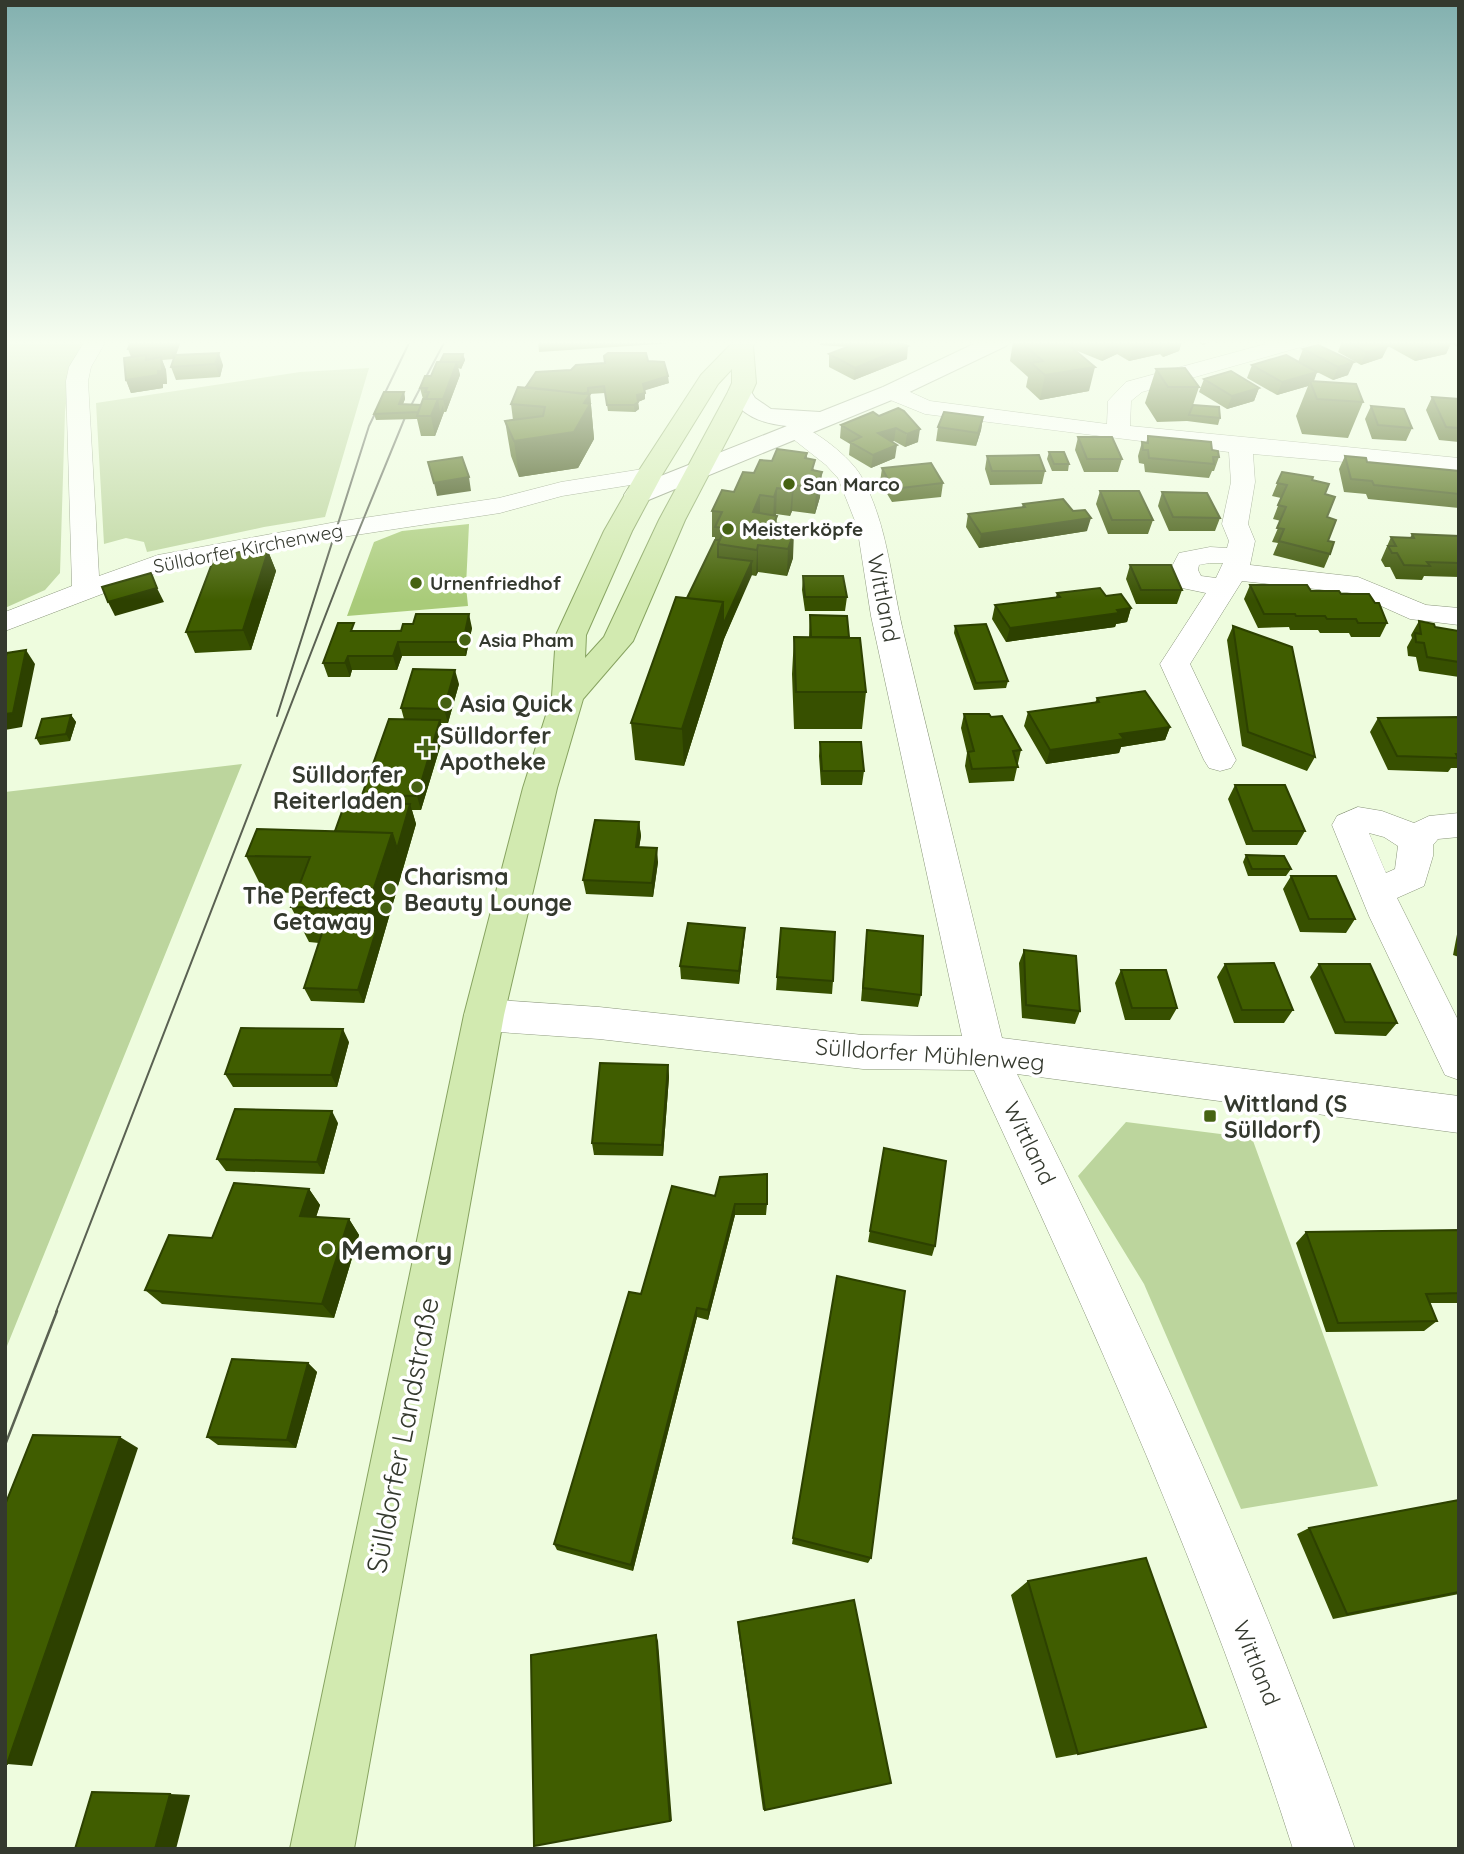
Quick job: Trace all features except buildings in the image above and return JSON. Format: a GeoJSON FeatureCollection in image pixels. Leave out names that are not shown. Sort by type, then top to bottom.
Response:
{"type":"FeatureCollection","features":[{"type":"Feature","properties":{"kind":"main road","name":"Sülldorfer Landstraße"},"geometry":{"type":"LineString","coordinates":[[322,1849],[484,1015],[534,812],[568,696],[571,635],[643,485],[679,428]]}},
{"type":"Feature","properties":{"kind":"main road","name":"Sülldorfer Landstraße"},"geometry":{"type":"LineString","coordinates":[[568,696],[618,641],[666,534],[722,428]]}},
{"type":"Feature","properties":{"kind":"street"},"geometry":{"type":"LineString","coordinates":[[79,428],[86,589]]}},
{"type":"Feature","properties":{"kind":"street","name":"Sülldorfer Kirchenweg"},"geometry":{"type":"LineString","coordinates":[[5,622],[86,589],[172,560],[323,532],[500,505],[571,504],[701,468],[803,428]]}},
{"type":"Feature","properties":{"kind":"street"},"geometry":{"type":"LineString","coordinates":[[1090,428],[1240,446],[1459,465]]}},
{"type":"Feature","properties":{"kind":"street","name":"Wittland"},"geometry":{"type":"LineString","coordinates":[[795,431],[835,460],[849,476],[870,526],[885,616],[986,1053],[1066,1219],[1208,1540],[1283,1726],[1324,1849]]}},
{"type":"Feature","properties":{"kind":"street"},"geometry":{"type":"LineString","coordinates":[[1220,761],[1175,664],[1232,572],[1242,541],[1236,524],[1243,482],[1240,446]]}},
{"type":"Feature","properties":{"kind":"street"},"geometry":{"type":"LineString","coordinates":[[1232,572],[1358,585],[1420,613],[1459,617]]}},
{"type":"Feature","properties":{"kind":"street"},"geometry":{"type":"LineString","coordinates":[[1376,892],[1411,877],[1416,856],[1415,842],[1405,832],[1386,822],[1358,818],[1349,825],[1376,892],[1459,1063]]}},
{"type":"Feature","properties":{"kind":"street"},"geometry":{"type":"LineString","coordinates":[[1415,842],[1429,828],[1459,825]]}},
{"type":"Feature","properties":{"kind":"street","name":"Sülldorfer Mühlenweg"},"geometry":{"type":"LineString","coordinates":[[484,1015],[599,1023],[863,1052],[986,1053],[1459,1115]]}},
{"type":"Feature","properties":{"kind":"green space"},"geometry":{"type":"Polygon","coordinates":[[[5,428],[65,428],[60,573],[45,590],[5,608],[5,428]]]}},
{"type":"Feature","properties":{"kind":"green space"},"geometry":{"type":"Polygon","coordinates":[[[97,428],[351,428],[325,517],[147,552],[144,542],[126,538],[104,544],[97,428]]]}},
{"type":"Feature","properties":{"kind":"green space"},"geometry":{"type":"Polygon","coordinates":[[[469,524],[466,586],[468,606],[347,616],[374,542],[402,531],[469,524]]]}},
{"type":"Feature","properties":{"kind":"green space"},"geometry":{"type":"Polygon","coordinates":[[[242,764],[5,1351],[5,792],[242,764]]]}},
{"type":"Feature","properties":{"kind":"green space"},"geometry":{"type":"Polygon","coordinates":[[[1126,1122],[1252,1138],[1378,1486],[1241,1509],[1144,1284],[1078,1176],[1126,1122]]]}},
{"type":"Feature","properties":{"kind":"tram line"},"geometry":{"type":"LineString","coordinates":[[277,716],[369,428]]}},
{"type":"Feature","properties":{"kind":"tram line"},"geometry":{"type":"LineString","coordinates":[[56,1312],[350,552],[401,428]]}},
{"type":"Feature","properties":{"kind":"tram line"},"geometry":{"type":"LineString","coordinates":[[5,1445],[57,1311]]}},
{"type":"Feature","properties":{"kind":"place","name":"San Marco"},"geometry":{"type":"Point","coordinates":[789,484]}},
{"type":"Feature","properties":{"kind":"place","name":"Meisterköpfe"},"geometry":{"type":"Point","coordinates":[728,529]}},
{"type":"Feature","properties":{"kind":"place","name":"Urnenfriedhof"},"geometry":{"type":"Point","coordinates":[416,583]}},
{"type":"Feature","properties":{"kind":"place","name":"Asia Pham"},"geometry":{"type":"Point","coordinates":[465,640]}},
{"type":"Feature","properties":{"kind":"place","name":"Asia Quick"},"geometry":{"type":"Point","coordinates":[446,703]}},
{"type":"Feature","properties":{"kind":"place","name":"Sülldorfer Apotheke"},"geometry":{"type":"Point","coordinates":[426,748]}},
{"type":"Feature","properties":{"kind":"place","name":"Sülldorfer Reiterladen"},"geometry":{"type":"Point","coordinates":[417,787]}},
{"type":"Feature","properties":{"kind":"place","name":"Charisma Beauty Lounge"},"geometry":{"type":"Point","coordinates":[390,889]}},
{"type":"Feature","properties":{"kind":"place","name":"The Perfect Getaway"},"geometry":{"type":"Point","coordinates":[386,908]}},
{"type":"Feature","properties":{"kind":"place","name":"Wittland (S Sülldorf)"},"geometry":{"type":"Point","coordinates":[1210,1116]}},
{"type":"Feature","properties":{"kind":"place","name":"Memory"},"geometry":{"type":"Point","coordinates":[327,1249]}}]}
